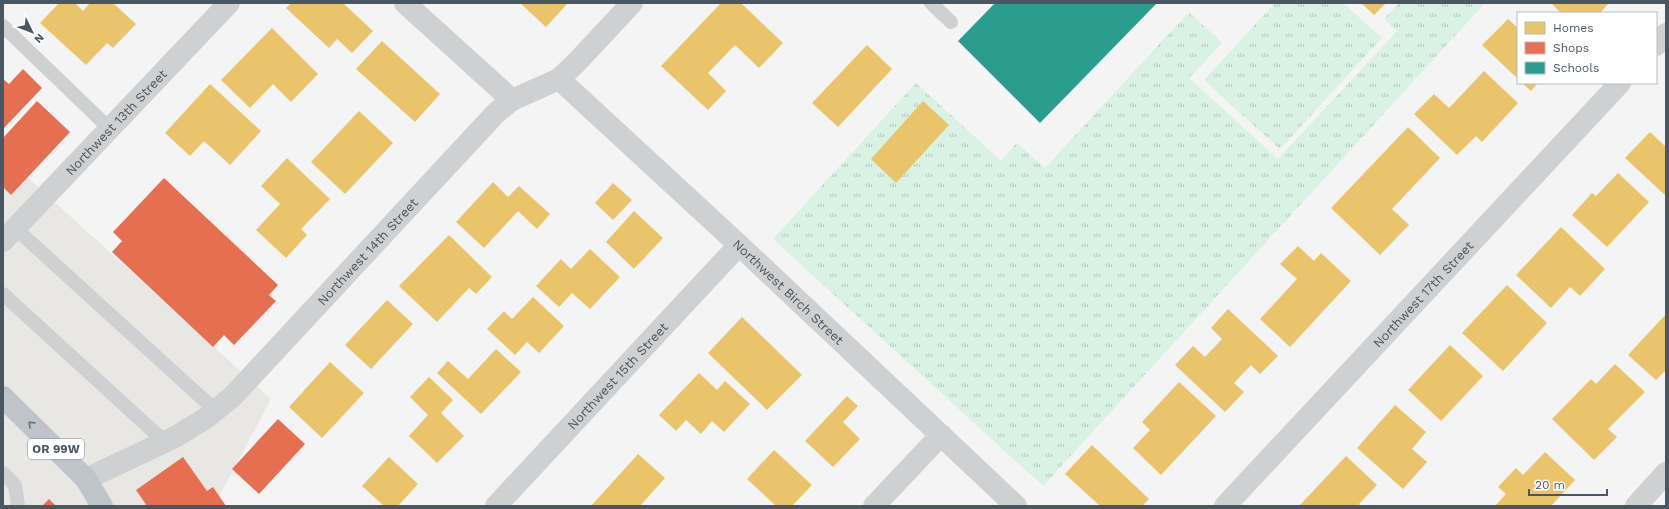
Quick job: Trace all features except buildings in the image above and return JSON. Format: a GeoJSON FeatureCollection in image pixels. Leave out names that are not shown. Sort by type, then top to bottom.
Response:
{"type":"FeatureCollection","features":[{"type":"Feature","properties":{"kind":"highway","name":"OR 99W"},"geometry":{"type":"LineString","coordinates":[[3,397],[86,479],[102,506]]}},
{"type":"Feature","properties":{"kind":"street","name":"Northwest 13th Street"},"geometry":{"type":"LineString","coordinates":[[9,234],[229,3]]}},
{"type":"Feature","properties":{"kind":"street"},"geometry":{"type":"LineString","coordinates":[[405,3],[512,100]]}},
{"type":"Feature","properties":{"kind":"street","name":"Northwest 14th Street"},"geometry":{"type":"LineString","coordinates":[[86,479],[165,442],[206,418],[232,397],[496,113],[512,100],[559,79],[632,3]]}},
{"type":"Feature","properties":{"kind":"street"},"geometry":{"type":"LineString","coordinates":[[1657,44],[1666,34]]}},
{"type":"Feature","properties":{"kind":"street","name":"Northwest Birch Street"},"geometry":{"type":"LineString","coordinates":[[559,79],[739,245],[1016,506]]}},
{"type":"Feature","properties":{"kind":"street","name":"Northwest 17th Street"},"geometry":{"type":"LineString","coordinates":[[1225,506],[1619,84]]}},
{"type":"Feature","properties":{"kind":"street","name":"Northwest 15th Street"},"geometry":{"type":"LineString","coordinates":[[496,506],[739,245]]}},
{"type":"Feature","properties":{"kind":"street"},"geometry":{"type":"LineString","coordinates":[[874,506],[941,435]]}},
{"type":"Feature","properties":{"kind":"street"},"geometry":{"type":"LineString","coordinates":[[1636,506],[1666,473]]}},
{"type":"Feature","properties":{"kind":"lane"},"geometry":{"type":"LineString","coordinates":[[931,3],[951,22]]}},
{"type":"Feature","properties":{"kind":"lane"},"geometry":{"type":"LineString","coordinates":[[3,26],[110,129]]}},
{"type":"Feature","properties":{"kind":"lane"},"geometry":{"type":"LineString","coordinates":[[9,234],[215,410]]}},
{"type":"Feature","properties":{"kind":"lane"},"geometry":{"type":"LineString","coordinates":[[3,294],[165,442]]}},
{"type":"Feature","properties":{"kind":"lane"},"geometry":{"type":"LineString","coordinates":[[3,473],[15,485],[18,506]]}},
{"type":"Feature","properties":{"kind":"shaded area"},"geometry":{"type":"Polygon","coordinates":[[[3,155],[271,399],[214,506],[3,506],[3,155]]]}},
{"type":"Feature","properties":{"kind":"green space"},"geometry":{"type":"Polygon","coordinates":[[[1275,3],[1343,3],[1382,38],[1280,149],[1204,80],[1275,3]]]}},
{"type":"Feature","properties":{"kind":"green space"},"geometry":{"type":"Polygon","coordinates":[[[1399,3],[1485,3],[1043,486],[773,239],[916,83],[1001,161],[1017,143],[1045,168],[1189,12],[1222,43],[1189,78],[1278,159],[1397,31],[1384,19],[1399,3]]]}}]}
